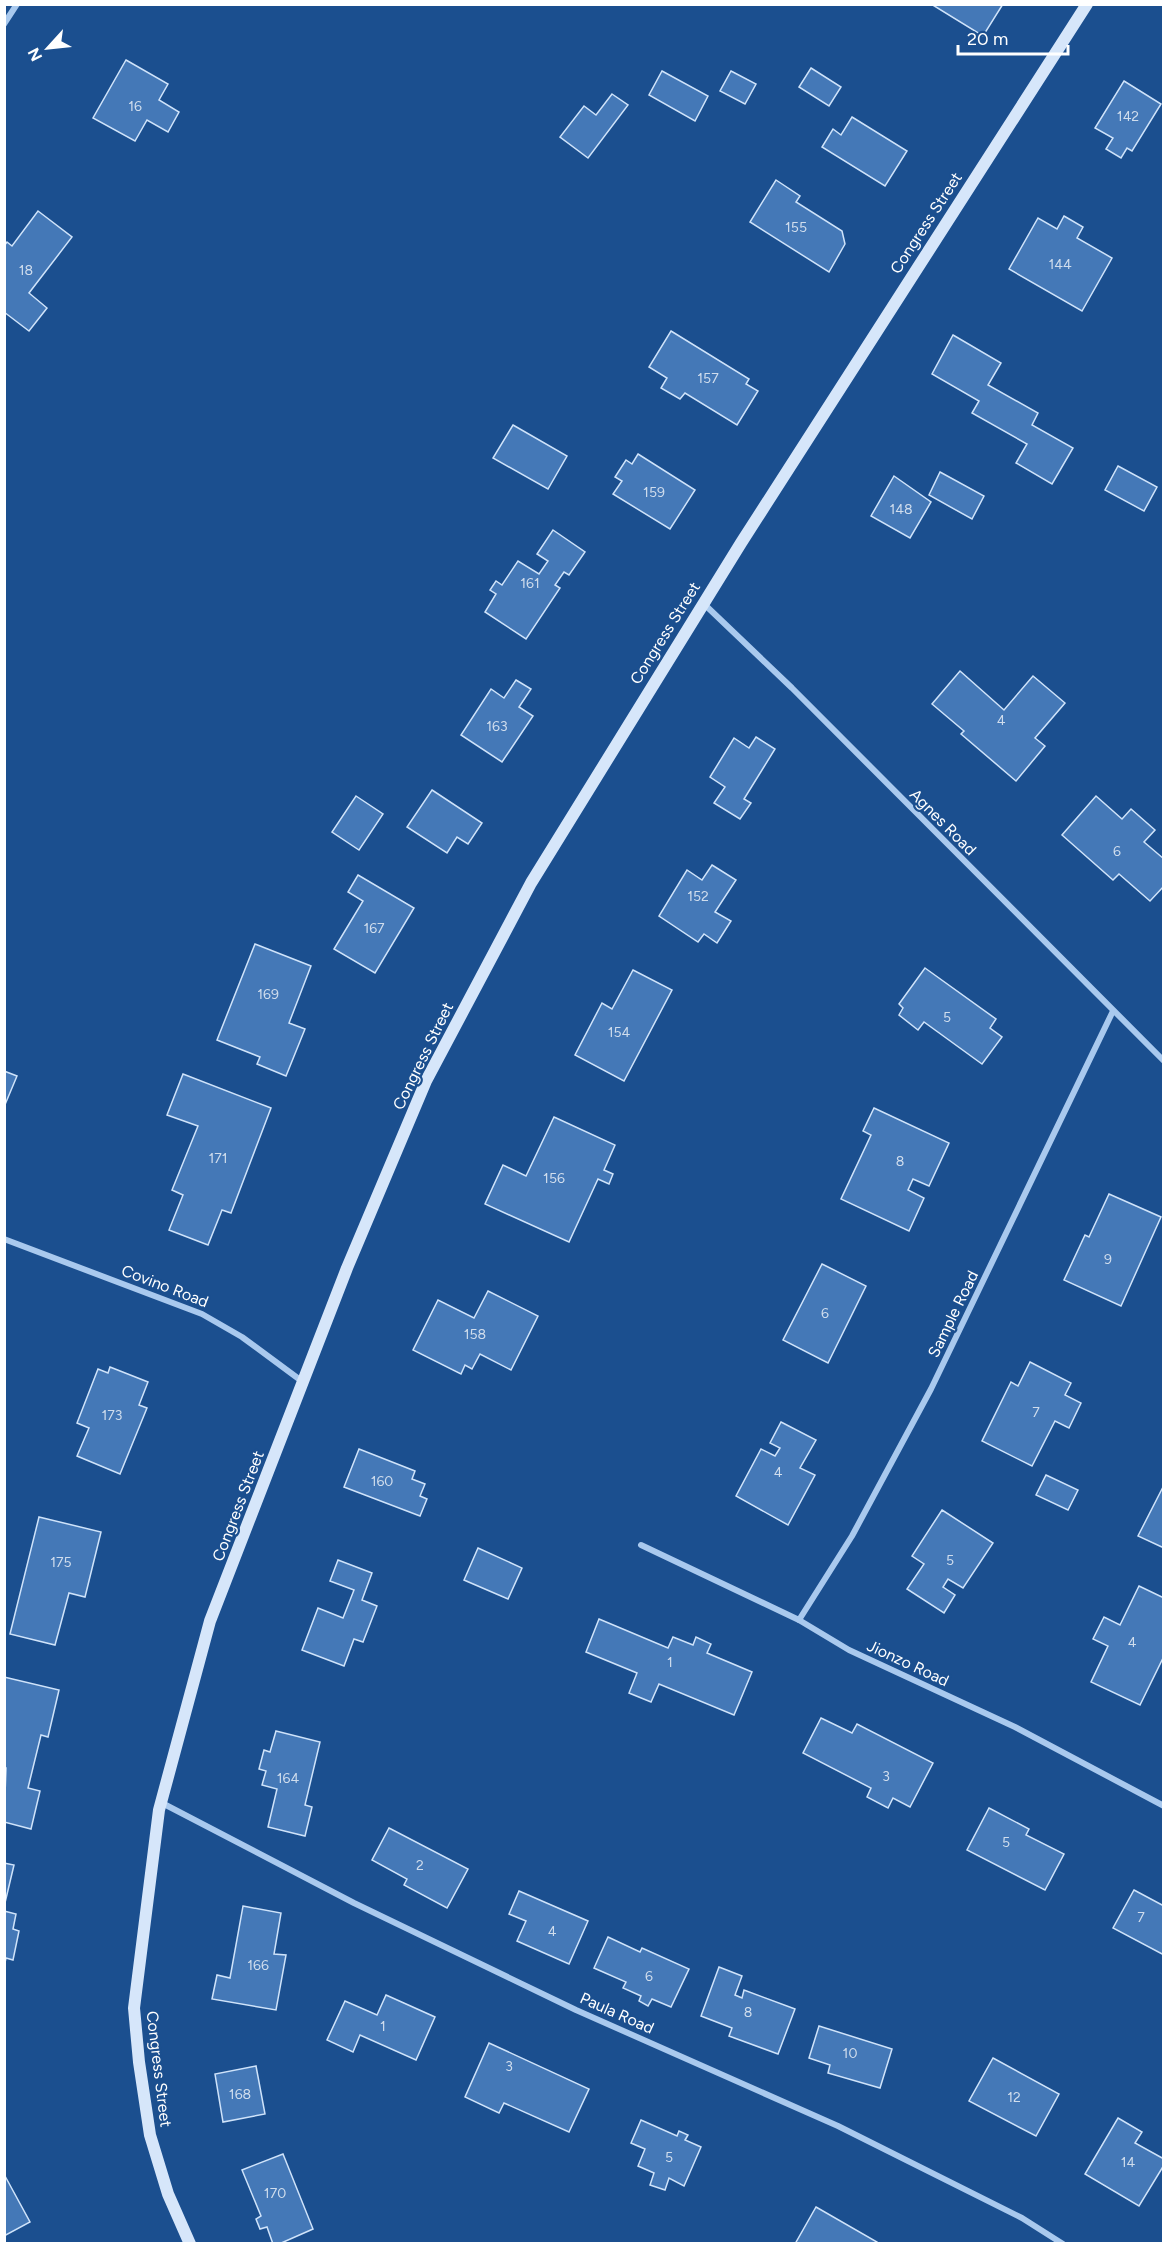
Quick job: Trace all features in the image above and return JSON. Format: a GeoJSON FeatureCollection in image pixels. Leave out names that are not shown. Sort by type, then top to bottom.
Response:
{"type":"FeatureCollection","features":[{"type":"Feature","properties":{"kind":"main road","name":"Congress Street"},"geometry":{"type":"LineString","coordinates":[[190,2244],[168,2194],[150,2135],[134,2008],[162,1803],[210,1621],[347,1268],[426,1081],[531,883],[704,603],[1087,4]]}},
{"type":"Feature","properties":{"kind":"street"},"geometry":{"type":"LineString","coordinates":[[4,24],[16,4]]}},
{"type":"Feature","properties":{"kind":"street","name":"Agnes Road"},"geometry":{"type":"LineString","coordinates":[[704,603],[792,688],[1164,1061]]}},
{"type":"Feature","properties":{"kind":"street","name":"Sample Road"},"geometry":{"type":"LineString","coordinates":[[799,1620],[852,1536],[931,1389],[1113,1011]]}},
{"type":"Feature","properties":{"kind":"street","name":"Covino Road"},"geometry":{"type":"LineString","coordinates":[[4,1239],[202,1314],[242,1337],[304,1382]]}},
{"type":"Feature","properties":{"kind":"street","name":"Jionzo Road"},"geometry":{"type":"LineString","coordinates":[[641,1545],[799,1620],[849,1650],[1015,1727],[1164,1806]]}},
{"type":"Feature","properties":{"kind":"street","name":"Paula Road"},"geometry":{"type":"LineString","coordinates":[[162,1803],[354,1903],[576,2010],[848,2132],[1022,2218],[1063,2244]]}},
{"type":"Feature","properties":{"kind":"building"},"geometry":{"type":"Polygon","coordinates":[[[931,4],[1003,4],[983,36],[931,4]]]}},
{"type":"Feature","properties":{"kind":"building"},"geometry":{"type":"Polygon","coordinates":[[[126,60],[168,84],[159,100],[179,112],[168,132],[147,120],[135,141],[93,118],[126,60]]]}},
{"type":"Feature","properties":{"kind":"building"},"geometry":{"type":"Polygon","coordinates":[[[811,68],[841,87],[829,106],[799,87],[811,68]]]}},
{"type":"Feature","properties":{"kind":"building"},"geometry":{"type":"Polygon","coordinates":[[[662,71],[708,96],[695,121],[649,95],[662,71]]]}},
{"type":"Feature","properties":{"kind":"building"},"geometry":{"type":"Polygon","coordinates":[[[731,71],[756,84],[745,104],[720,91],[731,71]]]}},
{"type":"Feature","properties":{"kind":"building"},"geometry":{"type":"Polygon","coordinates":[[[1124,81],[1161,104],[1132,151],[1127,148],[1121,158],[1106,149],[1113,138],[1095,128],[1124,81]]]}},
{"type":"Feature","properties":{"kind":"building"},"geometry":{"type":"Polygon","coordinates":[[[612,94],[628,105],[588,158],[560,137],[584,106],[596,115],[612,94]]]}},
{"type":"Feature","properties":{"kind":"building"},"geometry":{"type":"Polygon","coordinates":[[[852,117],[907,151],[885,186],[822,147],[833,129],[841,135],[852,117]]]}},
{"type":"Feature","properties":{"kind":"building"},"geometry":{"type":"Polygon","coordinates":[[[776,180],[800,196],[796,202],[842,231],[845,244],[829,272],[750,222],[776,180]]]}},
{"type":"Feature","properties":{"kind":"building"},"geometry":{"type":"Polygon","coordinates":[[[38,211],[72,237],[29,293],[47,308],[29,331],[4,312],[4,246],[7,242],[12,246],[38,211]]]}},
{"type":"Feature","properties":{"kind":"building"},"geometry":{"type":"Polygon","coordinates":[[[1064,216],[1083,227],[1077,238],[1112,258],[1082,311],[1009,269],[1038,218],[1057,229],[1064,216]]]}},
{"type":"Feature","properties":{"kind":"building"},"geometry":{"type":"Polygon","coordinates":[[[671,331],[749,379],[746,384],[758,391],[737,425],[685,393],[680,399],[661,388],[667,378],[649,367],[671,331]]]}},
{"type":"Feature","properties":{"kind":"building"},"geometry":{"type":"Polygon","coordinates":[[[953,335],[1001,363],[988,385],[1038,413],[1032,425],[1073,448],[1052,484],[1016,463],[1027,444],[972,413],[979,401],[932,374],[953,335]]]}},
{"type":"Feature","properties":{"kind":"building"},"geometry":{"type":"Polygon","coordinates":[[[513,425],[567,456],[548,489],[493,458],[513,425]]]}},
{"type":"Feature","properties":{"kind":"building"},"geometry":{"type":"Polygon","coordinates":[[[638,454],[695,490],[670,529],[613,494],[622,481],[615,477],[626,460],[632,464],[638,454]]]}},
{"type":"Feature","properties":{"kind":"building"},"geometry":{"type":"Polygon","coordinates":[[[1118,466],[1157,487],[1144,511],[1105,490],[1118,466]]]}},
{"type":"Feature","properties":{"kind":"building"},"geometry":{"type":"Polygon","coordinates":[[[940,472],[984,496],[972,519],[929,495],[940,472]]]}},
{"type":"Feature","properties":{"kind":"building"},"geometry":{"type":"Polygon","coordinates":[[[894,476],[931,502],[910,538],[871,516],[894,476]]]}},
{"type":"Feature","properties":{"kind":"building"},"geometry":{"type":"Polygon","coordinates":[[[553,530],[585,552],[569,575],[564,572],[555,585],[560,588],[526,639],[485,612],[496,594],[490,590],[496,581],[502,585],[518,561],[539,574],[548,561],[537,554],[553,530]]]}},
{"type":"Feature","properties":{"kind":"building"},"geometry":{"type":"Polygon","coordinates":[[[960,671],[1004,710],[1033,676],[1065,703],[1035,738],[1045,746],[1016,781],[961,734],[964,731],[932,704],[960,671]]]}},
{"type":"Feature","properties":{"kind":"building"},"geometry":{"type":"Polygon","coordinates":[[[516,680],[531,689],[519,707],[533,716],[502,762],[461,735],[491,689],[504,698],[516,680]]]}},
{"type":"Feature","properties":{"kind":"building"},"geometry":{"type":"Polygon","coordinates":[[[756,737],[775,749],[744,799],[751,803],[740,819],[714,803],[725,787],[710,777],[734,738],[749,748],[756,737]]]}},
{"type":"Feature","properties":{"kind":"building"},"geometry":{"type":"Polygon","coordinates":[[[432,790],[482,823],[468,844],[457,837],[447,853],[407,827],[432,790]]]}},
{"type":"Feature","properties":{"kind":"building"},"geometry":{"type":"Polygon","coordinates":[[[356,796],[383,814],[359,850],[332,832],[356,796]]]}},
{"type":"Feature","properties":{"kind":"building"},"geometry":{"type":"Polygon","coordinates":[[[1096,796],[1122,819],[1131,809],[1155,830],[1144,842],[1164,859],[1164,886],[1150,901],[1119,874],[1113,880],[1062,835],[1096,796]]]}},
{"type":"Feature","properties":{"kind":"building"},"geometry":{"type":"Polygon","coordinates":[[[712,865],[736,880],[715,912],[731,921],[717,943],[704,934],[698,942],[659,916],[687,870],[702,880],[712,865]]]}},
{"type":"Feature","properties":{"kind":"building"},"geometry":{"type":"Polygon","coordinates":[[[358,875],[414,908],[375,973],[334,949],[363,901],[348,892],[358,875]]]}},
{"type":"Feature","properties":{"kind":"building"},"geometry":{"type":"Polygon","coordinates":[[[255,944],[311,966],[289,1023],[305,1029],[286,1076],[257,1064],[260,1057],[217,1040],[255,944]]]}},
{"type":"Feature","properties":{"kind":"building"},"geometry":{"type":"Polygon","coordinates":[[[925,968],[996,1019],[990,1028],[1002,1037],[982,1064],[924,1022],[918,1030],[899,1015],[903,1008],[899,1004],[925,968]]]}},
{"type":"Feature","properties":{"kind":"building"},"geometry":{"type":"Polygon","coordinates":[[[633,970],[672,990],[624,1081],[575,1055],[602,1003],[612,1009],[633,970]]]}},
{"type":"Feature","properties":{"kind":"building"},"geometry":{"type":"Polygon","coordinates":[[[4,1071],[17,1076],[4,1107],[4,1071]]]}},
{"type":"Feature","properties":{"kind":"building"},"geometry":{"type":"Polygon","coordinates":[[[183,1074],[271,1108],[231,1213],[222,1210],[208,1245],[169,1230],[183,1195],[172,1190],[198,1126],[167,1115],[183,1074]]]}},
{"type":"Feature","properties":{"kind":"building"},"geometry":{"type":"Polygon","coordinates":[[[874,1108],[949,1143],[929,1186],[913,1179],[908,1190],[924,1198],[909,1231],[841,1199],[871,1135],[863,1131],[874,1108]]]}},
{"type":"Feature","properties":{"kind":"building"},"geometry":{"type":"Polygon","coordinates":[[[554,1117],[615,1145],[604,1170],[613,1174],[609,1184],[598,1179],[569,1242],[485,1204],[503,1165],[526,1176],[554,1117]]]}},
{"type":"Feature","properties":{"kind":"building"},"geometry":{"type":"Polygon","coordinates":[[[1109,1194],[1161,1217],[1121,1306],[1064,1280],[1085,1235],[1089,1237],[1109,1194]]]}},
{"type":"Feature","properties":{"kind":"building"},"geometry":{"type":"Polygon","coordinates":[[[822,1264],[866,1286],[828,1363],[783,1340],[822,1264]]]}},
{"type":"Feature","properties":{"kind":"building"},"geometry":{"type":"Polygon","coordinates":[[[488,1291],[538,1316],[511,1370],[480,1354],[472,1369],[465,1365],[461,1374],[413,1350],[438,1300],[474,1318],[488,1291]]]}},
{"type":"Feature","properties":{"kind":"building"},"geometry":{"type":"Polygon","coordinates":[[[1030,1362],[1071,1383],[1065,1395],[1081,1403],[1069,1428],[1055,1421],[1032,1466],[982,1441],[1011,1382],[1018,1386],[1030,1362]]]}},
{"type":"Feature","properties":{"kind":"building"},"geometry":{"type":"Polygon","coordinates":[[[110,1367],[148,1382],[139,1405],[147,1408],[120,1474],[77,1456],[89,1428],[77,1423],[98,1369],[108,1373],[110,1367]]]}},
{"type":"Feature","properties":{"kind":"building"},"geometry":{"type":"Polygon","coordinates":[[[781,1422],[816,1440],[800,1468],[815,1475],[788,1525],[736,1496],[761,1449],[775,1456],[780,1448],[770,1443],[781,1422]]]}},
{"type":"Feature","properties":{"kind":"building"},"geometry":{"type":"Polygon","coordinates":[[[359,1449],[415,1471],[412,1479],[425,1484],[420,1496],[427,1499],[420,1516],[344,1487],[359,1449]]]}},
{"type":"Feature","properties":{"kind":"building"},"geometry":{"type":"Polygon","coordinates":[[[1046,1475],[1078,1490],[1068,1510],[1036,1495],[1046,1475]]]}},
{"type":"Feature","properties":{"kind":"building"},"geometry":{"type":"Polygon","coordinates":[[[1164,1485],[1164,1548],[1138,1536],[1164,1485]]]}},
{"type":"Feature","properties":{"kind":"building"},"geometry":{"type":"Polygon","coordinates":[[[942,1510],[993,1543],[963,1588],[948,1579],[943,1587],[955,1595],[944,1613],[907,1589],[924,1564],[912,1556],[942,1510]]]}},
{"type":"Feature","properties":{"kind":"building"},"geometry":{"type":"Polygon","coordinates":[[[39,1517],[101,1532],[85,1597],[69,1593],[55,1645],[10,1634],[39,1517]]]}},
{"type":"Feature","properties":{"kind":"building"},"geometry":{"type":"Polygon","coordinates":[[[478,1548],[522,1568],[508,1599],[464,1580],[478,1548]]]}},
{"type":"Feature","properties":{"kind":"building"},"geometry":{"type":"Polygon","coordinates":[[[338,1560],[372,1573],[362,1600],[377,1606],[363,1642],[354,1639],[344,1666],[302,1650],[318,1608],[343,1618],[354,1590],[330,1581],[338,1560]]]}},
{"type":"Feature","properties":{"kind":"building"},"geometry":{"type":"Polygon","coordinates":[[[1139,1586],[1164,1598],[1164,1656],[1140,1705],[1091,1682],[1108,1646],[1093,1639],[1104,1617],[1120,1625],[1139,1586]]]}},
{"type":"Feature","properties":{"kind":"building"},"geometry":{"type":"Polygon","coordinates":[[[599,1619],[668,1648],[673,1637],[693,1645],[696,1637],[711,1644],[707,1653],[752,1672],[734,1715],[659,1684],[651,1702],[629,1693],[637,1673],[586,1652],[599,1619]]]}},
{"type":"Feature","properties":{"kind":"building"},"geometry":{"type":"Polygon","coordinates":[[[4,1677],[59,1690],[48,1737],[41,1735],[28,1788],[40,1791],[31,1829],[4,1822],[6,1768],[4,1768],[4,1677]]]}},
{"type":"Feature","properties":{"kind":"building"},"geometry":{"type":"Polygon","coordinates":[[[821,1718],[852,1733],[857,1724],[933,1763],[910,1807],[893,1798],[888,1808],[867,1797],[871,1788],[803,1753],[821,1718]]]}},
{"type":"Feature","properties":{"kind":"building"},"geometry":{"type":"Polygon","coordinates":[[[276,1731],[320,1742],[305,1805],[312,1807],[305,1836],[268,1827],[277,1789],[262,1785],[266,1771],[259,1769],[264,1750],[270,1752],[276,1731]]]}},
{"type":"Feature","properties":{"kind":"building"},"geometry":{"type":"Polygon","coordinates":[[[989,1808],[1029,1829],[1026,1835],[1064,1854],[1045,1890],[967,1850],[989,1808]]]}},
{"type":"Feature","properties":{"kind":"building"},"geometry":{"type":"Polygon","coordinates":[[[389,1828],[468,1869],[447,1908],[404,1885],[407,1879],[372,1860],[389,1828]]]}},
{"type":"Feature","properties":{"kind":"building"},"geometry":{"type":"Polygon","coordinates":[[[4,1863],[14,1865],[4,1907],[4,1863]]]}},
{"type":"Feature","properties":{"kind":"building"},"geometry":{"type":"Polygon","coordinates":[[[1134,1890],[1164,1906],[1164,1955],[1113,1928],[1134,1890]]]}},
{"type":"Feature","properties":{"kind":"building"},"geometry":{"type":"Polygon","coordinates":[[[519,1891],[588,1921],[569,1964],[517,1941],[526,1921],[509,1914],[519,1891]]]}},
{"type":"Feature","properties":{"kind":"building"},"geometry":{"type":"Polygon","coordinates":[[[243,1906],[281,1913],[274,1954],[286,1955],[276,2010],[212,1999],[217,1975],[230,1978],[243,1906]]]}},
{"type":"Feature","properties":{"kind":"building"},"geometry":{"type":"Polygon","coordinates":[[[4,1911],[16,1914],[13,1929],[19,1931],[13,1960],[6,1958],[4,1967],[4,1911]]]}},
{"type":"Feature","properties":{"kind":"building"},"geometry":{"type":"Polygon","coordinates":[[[608,1937],[640,1952],[642,1948],[689,1969],[671,2007],[652,1999],[648,2006],[639,2001],[641,1996],[623,1988],[626,1982],[594,1968],[608,1937]]]}},
{"type":"Feature","properties":{"kind":"building"},"geometry":{"type":"Polygon","coordinates":[[[719,1967],[742,1976],[735,1995],[742,1998],[744,1990],[795,2009],[778,2054],[729,2036],[732,2028],[701,2016],[719,1967]]]}},
{"type":"Feature","properties":{"kind":"building"},"geometry":{"type":"Polygon","coordinates":[[[386,1995],[435,2017],[416,2060],[360,2035],[353,2052],[327,2040],[345,2001],[377,2015],[386,1995]]]}},
{"type":"Feature","properties":{"kind":"building"},"geometry":{"type":"Polygon","coordinates":[[[819,2026],[892,2049],[880,2088],[828,2073],[830,2065],[809,2058],[819,2026]]]}},
{"type":"Feature","properties":{"kind":"building"},"geometry":{"type":"Polygon","coordinates":[[[489,2043],[589,2089],[569,2132],[504,2103],[499,2113],[465,2097],[489,2043]]]}},
{"type":"Feature","properties":{"kind":"building"},"geometry":{"type":"Polygon","coordinates":[[[993,2058],[1059,2094],[1036,2136],[969,2101],[993,2058]]]}},
{"type":"Feature","properties":{"kind":"building"},"geometry":{"type":"Polygon","coordinates":[[[256,2066],[265,2114],[223,2122],[215,2074],[256,2066]]]}},
{"type":"Feature","properties":{"kind":"building"},"geometry":{"type":"Polygon","coordinates":[[[1118,2118],[1142,2132],[1135,2143],[1164,2159],[1164,2165],[1139,2206],[1085,2174],[1118,2118]]]}},
{"type":"Feature","properties":{"kind":"building"},"geometry":{"type":"Polygon","coordinates":[[[641,2120],[677,2136],[679,2131],[688,2135],[685,2140],[701,2147],[684,2186],[669,2178],[665,2190],[650,2185],[654,2173],[638,2166],[645,2149],[631,2143],[641,2120]]]}},
{"type":"Feature","properties":{"kind":"building"},"geometry":{"type":"Polygon","coordinates":[[[283,2154],[313,2229],[279,2244],[273,2244],[267,2227],[260,2229],[256,2219],[261,2216],[242,2170],[283,2154]]]}},
{"type":"Feature","properties":{"kind":"building"},"geometry":{"type":"Polygon","coordinates":[[[4,2176],[30,2222],[4,2236],[4,2176]]]}},
{"type":"Feature","properties":{"kind":"building"},"geometry":{"type":"Polygon","coordinates":[[[816,2207],[877,2242],[876,2244],[795,2244],[816,2207]]]}}]}
